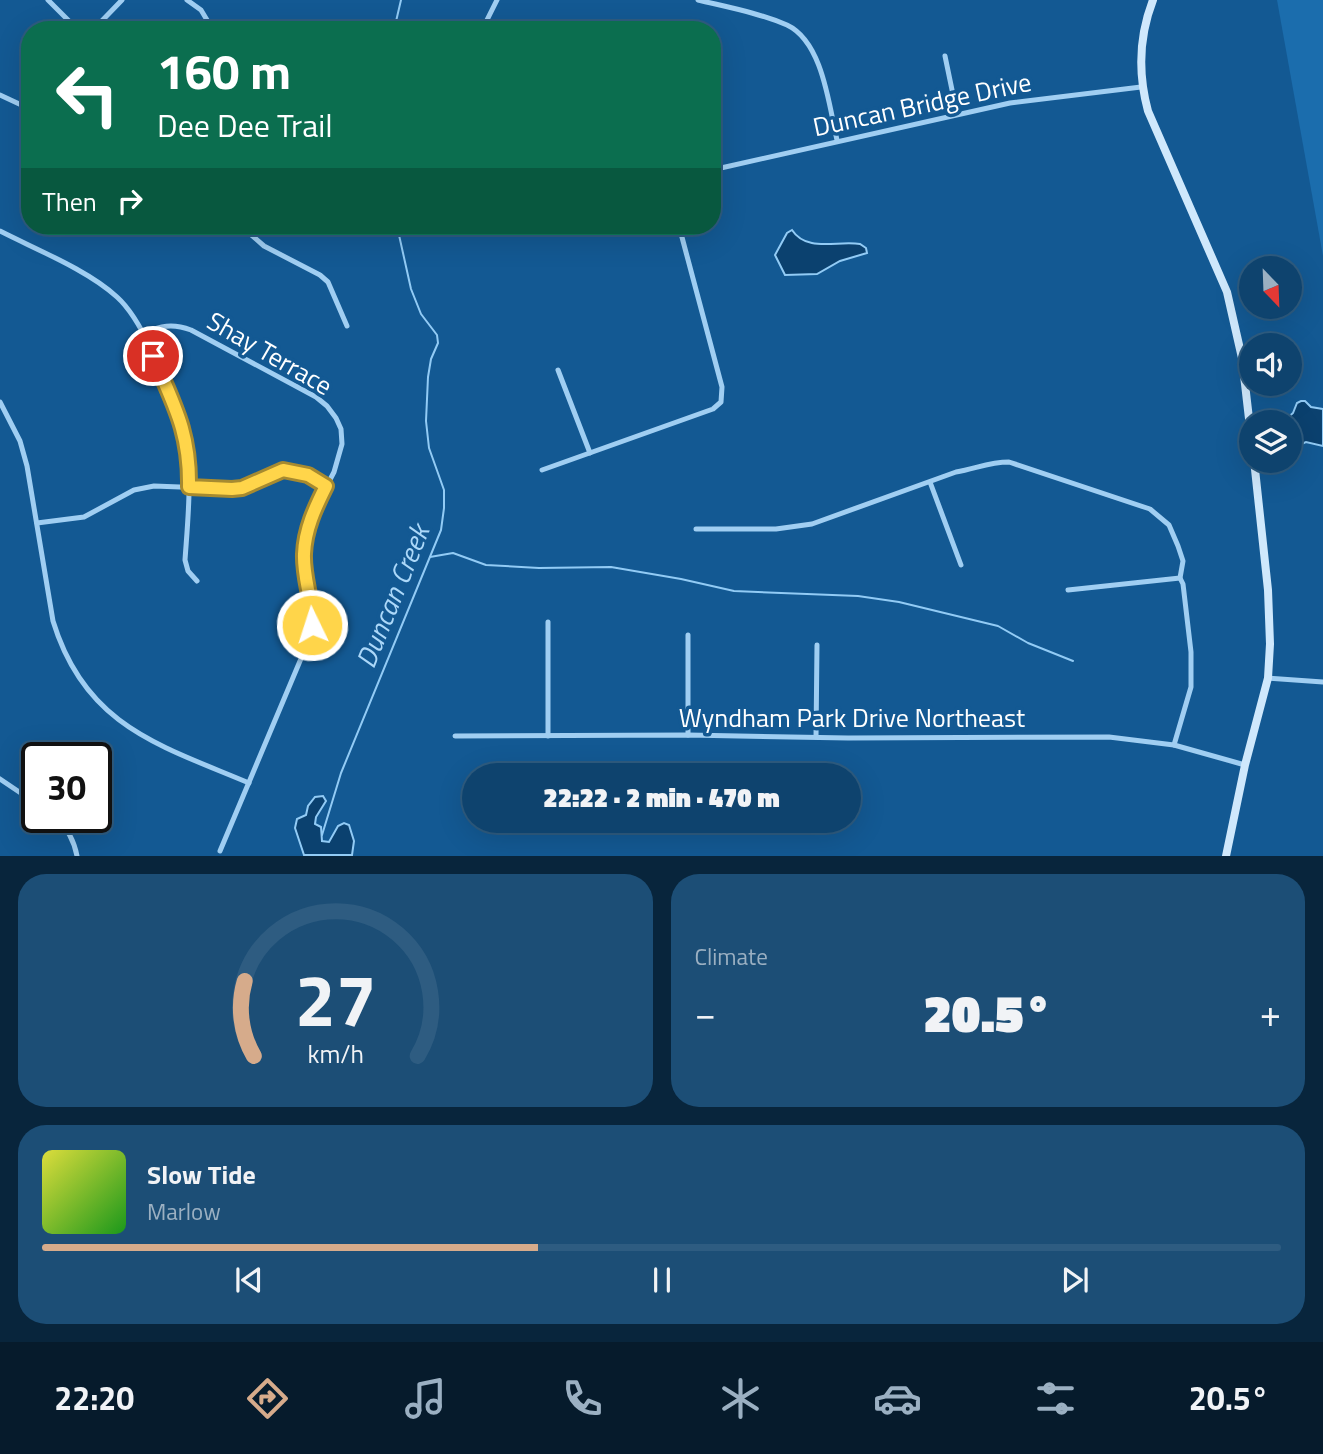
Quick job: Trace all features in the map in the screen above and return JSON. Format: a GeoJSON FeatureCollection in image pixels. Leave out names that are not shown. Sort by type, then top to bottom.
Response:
{"type":"FeatureCollection","features":[{"type":"Feature","properties":{"kind":"street"},"geometry":{"type":"LineString","coordinates":[[48,0],[69,21]]}},
{"type":"Feature","properties":{"kind":"street"},"geometry":{"type":"LineString","coordinates":[[101,21],[121,0]]}},
{"type":"Feature","properties":{"kind":"street"},"geometry":{"type":"LineString","coordinates":[[187,0],[201,10],[208,21]]}},
{"type":"Feature","properties":{"kind":"street"},"geometry":{"type":"LineString","coordinates":[[486,21],[497,0]]}},
{"type":"Feature","properties":{"kind":"street"},"geometry":{"type":"LineString","coordinates":[[698,0],[788,26],[802,36],[819,66],[837,140]]}},
{"type":"Feature","properties":{"kind":"street"},"geometry":{"type":"LineString","coordinates":[[1153,0],[1141,49],[1141,87],[1148,111],[1227,292],[1242,358],[1248,410]]}},
{"type":"Feature","properties":{"kind":"street"},"geometry":{"type":"LineString","coordinates":[[945,56],[957,114]]}},
{"type":"Feature","properties":{"kind":"street","name":"Duncan Bridge Drive"},"geometry":{"type":"LineString","coordinates":[[721,168],[1010,103],[1141,87]]}},
{"type":"Feature","properties":{"kind":"street"},"geometry":{"type":"LineString","coordinates":[[0,94],[21,104]]}},
{"type":"Feature","properties":{"kind":"street"},"geometry":{"type":"LineString","coordinates":[[0,231],[91,278],[117,296],[132,315],[184,430],[188,450],[189,487],[186,560],[188,571],[197,581]]}},
{"type":"Feature","properties":{"kind":"street"},"geometry":{"type":"LineString","coordinates":[[251,235],[264,246],[320,275],[333,293],[347,326]]}},
{"type":"Feature","properties":{"kind":"street"},"geometry":{"type":"LineString","coordinates":[[542,470],[713,409],[722,402],[722,387],[681,235]]}},
{"type":"Feature","properties":{"kind":"street","name":"Shay Terrace"},"geometry":{"type":"LineString","coordinates":[[142,333],[163,325],[175,324],[191,330],[306,391],[327,406],[341,429],[340,457],[312,514],[306,540],[304,556],[312,609],[308,642],[220,851]]}},
{"type":"Feature","properties":{"kind":"street"},"geometry":{"type":"LineString","coordinates":[[558,370],[590,453]]}},
{"type":"Feature","properties":{"kind":"street"},"geometry":{"type":"LineString","coordinates":[[0,402],[20,441],[27,466],[51,611],[60,645],[92,697],[128,729],[249,783]]}},
{"type":"Feature","properties":{"kind":"street"},"geometry":{"type":"LineString","coordinates":[[696,529],[776,529],[812,524],[990,462],[1009,461],[1150,509],[1169,525],[1183,561],[1180,578],[1191,652],[1191,687],[1174,746]]}},
{"type":"Feature","properties":{"kind":"street"},"geometry":{"type":"LineString","coordinates":[[37,523],[84,517],[134,490],[154,486],[242,488],[283,470],[308,475],[326,486]]}},
{"type":"Feature","properties":{"kind":"street"},"geometry":{"type":"LineString","coordinates":[[1226,856],[1245,765],[1268,678],[1268,590],[1255,473]]}},
{"type":"Feature","properties":{"kind":"street"},"geometry":{"type":"LineString","coordinates":[[930,482],[961,565]]}},
{"type":"Feature","properties":{"kind":"street"},"geometry":{"type":"LineString","coordinates":[[1068,590],[1180,578]]}},
{"type":"Feature","properties":{"kind":"street"},"geometry":{"type":"LineString","coordinates":[[548,622],[548,736]]}},
{"type":"Feature","properties":{"kind":"street"},"geometry":{"type":"LineString","coordinates":[[688,635],[688,735]]}},
{"type":"Feature","properties":{"kind":"street"},"geometry":{"type":"LineString","coordinates":[[816,737],[817,645]]}},
{"type":"Feature","properties":{"kind":"street"},"geometry":{"type":"LineString","coordinates":[[1268,678],[1323,682]]}},
{"type":"Feature","properties":{"kind":"street","name":"Wyndham Park Drive Northeast"},"geometry":{"type":"LineString","coordinates":[[455,736],[1109,737],[1174,746],[1245,765]]}},
{"type":"Feature","properties":{"kind":"street"},"geometry":{"type":"LineString","coordinates":[[0,779],[21,793]]}},
{"type":"Feature","properties":{"kind":"street"},"geometry":{"type":"LineString","coordinates":[[70,833],[77,856]]}},
{"type":"Feature","properties":{"kind":"shaded area"},"geometry":{"type":"Polygon","coordinates":[[[1277,0],[1323,0],[1323,256],[1277,0]]]}},
{"type":"Feature","properties":{"kind":"shaded area"},"geometry":{"type":"Polygon","coordinates":[[[792,230],[798,237],[814,243],[860,244],[866,248],[867,253],[840,261],[817,274],[785,275],[775,255],[787,233],[792,230]]]}},
{"type":"Feature","properties":{"kind":"shaded area"},"geometry":{"type":"Polygon","coordinates":[[[1305,401],[1311,407],[1323,409],[1323,446],[1306,442],[1302,444],[1302,410],[1294,410],[1297,403],[1305,401]]]}},
{"type":"Feature","properties":{"kind":"shaded area"},"geometry":{"type":"Polygon","coordinates":[[[323,796],[326,801],[316,817],[315,824],[321,827],[322,841],[329,842],[338,826],[344,823],[349,825],[354,841],[352,855],[304,855],[295,828],[297,819],[306,815],[308,806],[315,797],[323,796]]]}},
{"type":"Feature","properties":{"kind":"waterway","name":"Duncan Creek"},"geometry":{"type":"LineString","coordinates":[[396,21],[401,0]]}},
{"type":"Feature","properties":{"kind":"waterway","name":"Duncan Creek"},"geometry":{"type":"LineString","coordinates":[[322,835],[341,773],[441,530],[444,508],[444,490],[429,448],[426,421],[428,377],[431,359],[438,343],[437,335],[421,314],[411,289],[399,235]]}},
{"type":"Feature","properties":{"kind":"waterway"},"geometry":{"type":"LineString","coordinates":[[430,557],[453,553],[486,565],[539,568],[611,567],[734,591],[858,596],[899,602],[998,626],[1028,643],[1073,661]]}},
{"type":"Feature","properties":{"kind":"route"},"geometry":{"type":"LineString","coordinates":[[153,356],[184,430],[188,450],[189,487],[242,488],[283,470],[308,475],[326,486],[312,514],[304,556],[312,625]]}}]}
